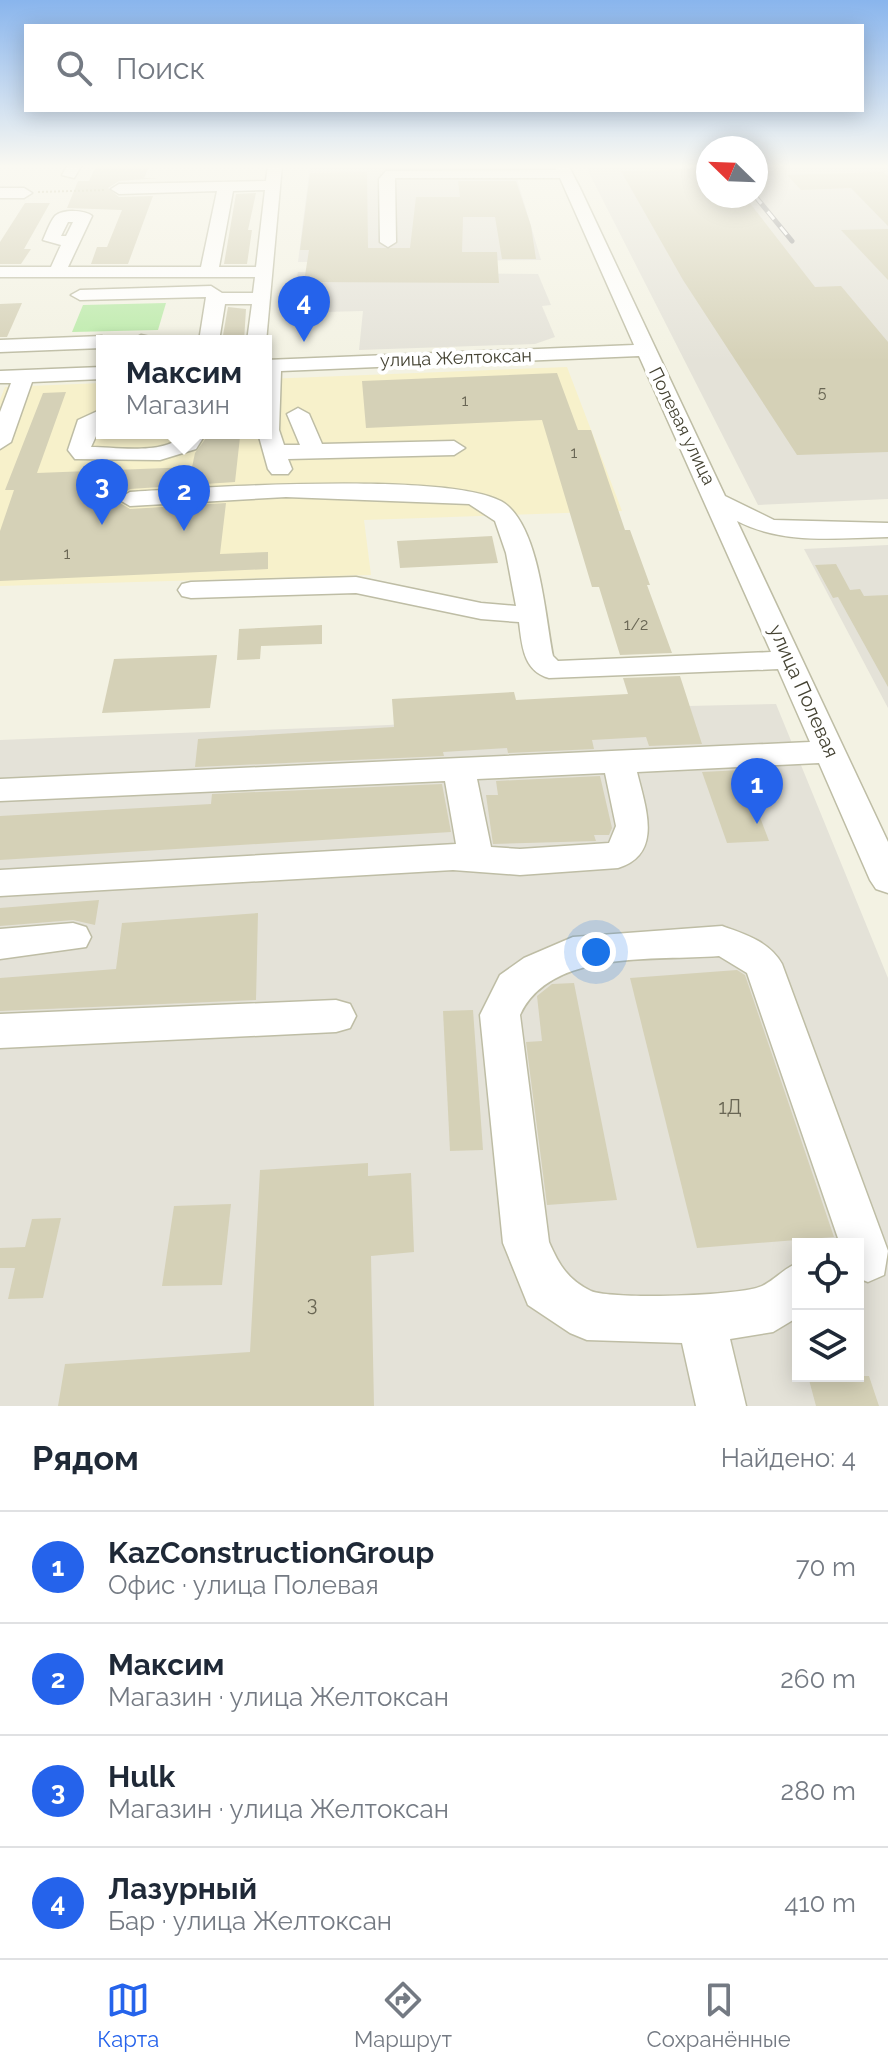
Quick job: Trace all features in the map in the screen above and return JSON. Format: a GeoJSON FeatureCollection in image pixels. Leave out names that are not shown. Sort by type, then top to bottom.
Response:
{"type":"FeatureCollection","features":[{"type":"Feature","properties":{"kind":"street"},"geometry":{"type":"LineString","coordinates":[[209,272],[217,231]]}},
{"type":"Feature","properties":{"kind":"street"},"geometry":{"type":"LineString","coordinates":[[258,335],[269,231]]}},
{"type":"Feature","properties":{"kind":"street"},"geometry":{"type":"LineString","coordinates":[[388,231],[388,242]]}},
{"type":"Feature","properties":{"kind":"street"},"geometry":{"type":"LineString","coordinates":[[596,231],[646,350]]}},
{"type":"Feature","properties":{"kind":"street"},"geometry":{"type":"LineString","coordinates":[[57,272],[72,241]]}},
{"type":"Feature","properties":{"kind":"street"},"geometry":{"type":"LineString","coordinates":[[0,272],[209,272],[264,286]]}},
{"type":"Feature","properties":{"kind":"street"},"geometry":{"type":"LineString","coordinates":[[80,295],[214,295],[264,286]]}},
{"type":"Feature","properties":{"kind":"street"},"geometry":{"type":"LineString","coordinates":[[210,335],[214,295]]}},
{"type":"Feature","properties":{"kind":"street"},"geometry":{"type":"LineString","coordinates":[[0,346],[96,342]]}},
{"type":"Feature","properties":{"kind":"street","name":"улица Желтоксан"},"geometry":{"type":"LineString","coordinates":[[272,366],[646,350]]}},
{"type":"Feature","properties":{"kind":"street","name":"Полевая улица"},"geometry":{"type":"LineString","coordinates":[[646,350],[719,502]]}},
{"type":"Feature","properties":{"kind":"street"},"geometry":{"type":"LineString","coordinates":[[0,377],[96,373]]}},
{"type":"Feature","properties":{"kind":"street"},"geometry":{"type":"LineString","coordinates":[[0,442],[24,376]]}},
{"type":"Feature","properties":{"kind":"street"},"geometry":{"type":"LineString","coordinates":[[298,414],[313,450]]}},
{"type":"Feature","properties":{"kind":"street"},"geometry":{"type":"LineString","coordinates":[[96,417],[89,420],[79,450],[83,454],[160,453],[188,444],[191,439]]}},
{"type":"Feature","properties":{"kind":"street"},"geometry":{"type":"LineString","coordinates":[[272,438],[313,450],[454,448]]}},
{"type":"Feature","properties":{"kind":"street"},"geometry":{"type":"LineString","coordinates":[[271,439],[286,490]]}},
{"type":"Feature","properties":{"kind":"street"},"geometry":{"type":"LineString","coordinates":[[130,499],[286,490],[472,497],[491,504],[506,520],[539,658],[549,669],[566,671],[790,660]]}},
{"type":"Feature","properties":{"kind":"street"},"geometry":{"type":"LineString","coordinates":[[719,502],[768,527],[806,531],[888,530]]}},
{"type":"Feature","properties":{"kind":"street","name":"улица Полевая"},"geometry":{"type":"LineString","coordinates":[[719,502],[888,880]]}},
{"type":"Feature","properties":{"kind":"street"},"geometry":{"type":"LineString","coordinates":[[806,531],[814,518],[833,513],[888,510]]}},
{"type":"Feature","properties":{"kind":"street"},"geometry":{"type":"LineString","coordinates":[[191,590],[356,585],[481,611],[530,615]]}},
{"type":"Feature","properties":{"kind":"street"},"geometry":{"type":"LineString","coordinates":[[0,790],[831,752]]}},
{"type":"Feature","properties":{"kind":"street"},"geometry":{"type":"LineString","coordinates":[[0,883],[453,857],[520,862],[618,855],[630,844],[633,826],[619,763]]}},
{"type":"Feature","properties":{"kind":"street"},"geometry":{"type":"LineString","coordinates":[[459,768],[476,861]]}},
{"type":"Feature","properties":{"kind":"street"},"geometry":{"type":"LineString","coordinates":[[0,944],[73,937]]}},
{"type":"Feature","properties":{"kind":"street"},"geometry":{"type":"LineString","coordinates":[[792,1291],[773,1308],[701,1320],[587,1316],[545,1288],[526,1243],[500,1015],[514,986],[537,969],[573,952],[722,941],[745,951],[763,964],[871,1259]]}},
{"type":"Feature","properties":{"kind":"street"},"geometry":{"type":"LineString","coordinates":[[0,1031],[53,1026],[336,1016]]}},
{"type":"Feature","properties":{"kind":"street"},"geometry":{"type":"LineString","coordinates":[[701,1320],[721,1406]]}},
{"type":"Feature","properties":{"kind":"shaded area"},"geometry":{"type":"Polygon","coordinates":[[[302,231],[532,231],[541,260],[298,262],[302,231]]]}},
{"type":"Feature","properties":{"kind":"shaded area"},"geometry":{"type":"Polygon","coordinates":[[[618,231],[888,231],[888,499],[758,505],[618,231]]]}},
{"type":"Feature","properties":{"kind":"shaded area"},"geometry":{"type":"Polygon","coordinates":[[[298,272],[538,274],[551,305],[542,306],[555,337],[535,344],[359,350],[363,311],[287,313],[298,272]]]}},
{"type":"Feature","properties":{"kind":"shaded area"},"geometry":{"type":"Polygon","coordinates":[[[567,367],[622,511],[364,520],[371,575],[0,586],[0,400],[5,387],[96,383],[96,439],[272,439],[272,379],[567,367]]]}},
{"type":"Feature","properties":{"kind":"shaded area"},"geometry":{"type":"Polygon","coordinates":[[[888,545],[888,708],[804,549],[888,545]]]}},
{"type":"Feature","properties":{"kind":"shaded area"},"geometry":{"type":"Polygon","coordinates":[[[776,704],[888,978],[888,1406],[0,1406],[0,740],[388,725],[688,706],[776,704]]]}},
{"type":"Feature","properties":{"kind":"green space"},"geometry":{"type":"Polygon","coordinates":[[[166,303],[158,330],[72,332],[83,305],[166,303]]]}},
{"type":"Feature","properties":{"kind":"building"},"geometry":{"type":"Polygon","coordinates":[[[7,231],[34,231],[24,249],[31,249],[21,264],[0,264],[0,242],[7,231]]]}},
{"type":"Feature","properties":{"kind":"building"},"geometry":{"type":"Polygon","coordinates":[[[114,231],[140,231],[128,264],[91,264],[97,247],[107,247],[114,231]]]}},
{"type":"Feature","properties":{"kind":"building"},"geometry":{"type":"Polygon","coordinates":[[[230,231],[252,231],[247,264],[224,264],[230,231]]]}},
{"type":"Feature","properties":{"kind":"building"},"geometry":{"type":"Polygon","coordinates":[[[303,231],[368,231],[368,248],[410,248],[412,231],[463,231],[462,252],[497,252],[499,283],[304,282],[309,250],[300,250],[303,231]]]}},
{"type":"Feature","properties":{"kind":"building"},"geometry":{"type":"Polygon","coordinates":[[[497,231],[532,231],[536,259],[502,259],[497,231]]]}},
{"type":"Feature","properties":{"kind":"building"},"geometry":{"type":"Polygon","coordinates":[[[655,231],[771,231],[815,287],[841,286],[888,342],[888,452],[797,455],[683,280],[655,231]]]}},
{"type":"Feature","properties":{"kind":"building"},"geometry":{"type":"Polygon","coordinates":[[[842,231],[888,231],[888,280],[842,231]]]}},
{"type":"Feature","properties":{"kind":"building"},"geometry":{"type":"Polygon","coordinates":[[[22,303],[7,337],[0,337],[0,304],[22,303]]]}},
{"type":"Feature","properties":{"kind":"building"},"geometry":{"type":"Polygon","coordinates":[[[228,307],[246,309],[244,335],[223,335],[228,307]]]}},
{"type":"Feature","properties":{"kind":"building"},"geometry":{"type":"Polygon","coordinates":[[[557,373],[578,430],[591,430],[625,530],[630,530],[650,585],[647,585],[672,653],[620,655],[599,587],[592,587],[542,420],[366,428],[362,381],[557,373]]]}},
{"type":"Feature","properties":{"kind":"building"},"geometry":{"type":"Polygon","coordinates":[[[66,392],[37,473],[192,467],[195,453],[205,439],[240,439],[235,482],[130,489],[115,500],[130,509],[226,503],[220,554],[268,552],[268,569],[0,581],[0,531],[14,490],[5,490],[43,393],[66,392]]]}},
{"type":"Feature","properties":{"kind":"building"},"geometry":{"type":"Polygon","coordinates":[[[492,536],[498,563],[400,568],[397,541],[492,536]]]}},
{"type":"Feature","properties":{"kind":"building"},"geometry":{"type":"Polygon","coordinates":[[[836,564],[850,590],[860,589],[864,596],[888,595],[888,687],[838,597],[833,598],[815,565],[836,564]]]}},
{"type":"Feature","properties":{"kind":"building"},"geometry":{"type":"Polygon","coordinates":[[[322,625],[322,644],[261,646],[260,659],[237,660],[239,629],[322,625]]]}},
{"type":"Feature","properties":{"kind":"building"},"geometry":{"type":"Polygon","coordinates":[[[217,655],[210,708],[102,713],[114,659],[217,655]]]}},
{"type":"Feature","properties":{"kind":"building"},"geometry":{"type":"Polygon","coordinates":[[[680,676],[702,744],[649,746],[646,737],[592,740],[594,749],[508,753],[507,748],[443,752],[444,756],[195,767],[198,739],[394,727],[392,699],[514,692],[516,700],[628,694],[623,678],[680,676]]]}},
{"type":"Feature","properties":{"kind":"building"},"geometry":{"type":"Polygon","coordinates":[[[742,770],[769,841],[727,843],[702,772],[742,770]]]}},
{"type":"Feature","properties":{"kind":"building"},"geometry":{"type":"Polygon","coordinates":[[[600,776],[612,828],[609,835],[594,835],[596,841],[493,844],[486,795],[498,795],[496,781],[600,776]]]}},
{"type":"Feature","properties":{"kind":"building"},"geometry":{"type":"Polygon","coordinates":[[[442,784],[451,832],[0,860],[0,816],[211,804],[212,794],[442,784]]]}},
{"type":"Feature","properties":{"kind":"building"},"geometry":{"type":"Polygon","coordinates":[[[99,900],[95,925],[73,920],[0,926],[0,908],[99,900]]]}},
{"type":"Feature","properties":{"kind":"building"},"geometry":{"type":"Polygon","coordinates":[[[258,913],[256,1000],[0,1011],[0,978],[116,969],[122,923],[258,913]]]}},
{"type":"Feature","properties":{"kind":"building"},"geometry":{"type":"Polygon","coordinates":[[[737,970],[745,975],[834,1237],[697,1248],[630,978],[737,970]]]}},
{"type":"Feature","properties":{"kind":"building"},"geometry":{"type":"Polygon","coordinates":[[[574,983],[617,1200],[547,1205],[526,1042],[542,1041],[537,996],[552,984],[574,983]]]}},
{"type":"Feature","properties":{"kind":"building"},"geometry":{"type":"Polygon","coordinates":[[[473,1010],[483,1150],[450,1151],[443,1011],[473,1010]]]}},
{"type":"Feature","properties":{"kind":"building"},"geometry":{"type":"Polygon","coordinates":[[[368,1163],[368,1176],[411,1173],[414,1252],[371,1256],[374,1406],[58,1406],[65,1364],[250,1352],[260,1170],[368,1163]]]}},
{"type":"Feature","properties":{"kind":"building"},"geometry":{"type":"Polygon","coordinates":[[[231,1204],[222,1285],[162,1286],[174,1206],[231,1204]]]}},
{"type":"Feature","properties":{"kind":"building"},"geometry":{"type":"Polygon","coordinates":[[[61,1218],[43,1298],[8,1299],[15,1268],[0,1268],[0,1248],[25,1247],[32,1219],[61,1218]]]}},
{"type":"Feature","properties":{"kind":"building"},"geometry":{"type":"Polygon","coordinates":[[[864,1376],[869,1376],[879,1406],[816,1406],[810,1382],[864,1382],[864,1376]]]}},
{"type":"Feature","properties":{"kind":"railway"},"geometry":{"type":"LineString","coordinates":[[783,231],[792,241]]}},
{"type":"Feature","properties":{"kind":"place","name":"Лазурный"},"geometry":{"type":"Point","coordinates":[304,342]}},
{"type":"Feature","properties":{"kind":"place","name":"Hulk"},"geometry":{"type":"Point","coordinates":[102,525]}},
{"type":"Feature","properties":{"kind":"place","name":"Максим"},"geometry":{"type":"Point","coordinates":[184,531]}},
{"type":"Feature","properties":{"kind":"place","name":"KazConstructionGroup"},"geometry":{"type":"Point","coordinates":[757,824]}}]}
